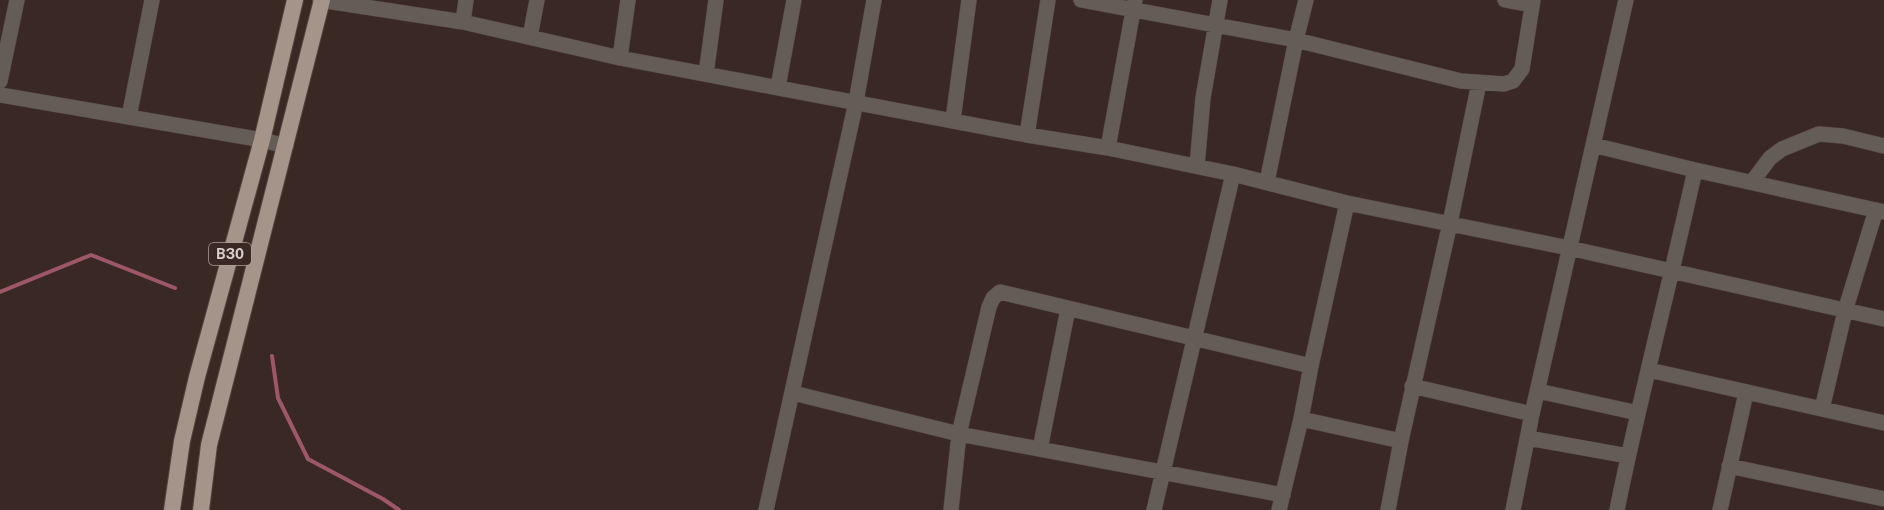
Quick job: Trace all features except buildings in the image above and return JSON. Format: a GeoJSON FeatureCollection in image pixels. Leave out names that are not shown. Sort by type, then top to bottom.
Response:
{"type":"FeatureCollection","features":[{"type":"Feature","properties":{"kind":"highway","name":"B30"},"geometry":{"type":"LineString","coordinates":[[172,510],[182,441],[197,377],[262,140],[295,0]]}},
{"type":"Feature","properties":{"kind":"highway","name":"B30"},"geometry":{"type":"LineString","coordinates":[[201,510],[209,445],[322,0]]}},
{"type":"Feature","properties":{"kind":"street"},"geometry":{"type":"LineString","coordinates":[[0,81],[17,0]]}},
{"type":"Feature","properties":{"kind":"street"},"geometry":{"type":"LineString","coordinates":[[129,117],[152,0]]}},
{"type":"Feature","properties":{"kind":"street"},"geometry":{"type":"LineString","coordinates":[[322,0],[463,22],[620,58],[1197,166],[1347,203],[1673,270],[1884,319]]}},
{"type":"Feature","properties":{"kind":"street"},"geometry":{"type":"LineString","coordinates":[[463,22],[466,0]]}},
{"type":"Feature","properties":{"kind":"street"},"geometry":{"type":"LineString","coordinates":[[530,36],[537,0]]}},
{"type":"Feature","properties":{"kind":"street"},"geometry":{"type":"LineString","coordinates":[[620,58],[628,0]]}},
{"type":"Feature","properties":{"kind":"street"},"geometry":{"type":"LineString","coordinates":[[706,74],[716,0]]}},
{"type":"Feature","properties":{"kind":"street"},"geometry":{"type":"LineString","coordinates":[[778,87],[794,0]]}},
{"type":"Feature","properties":{"kind":"street"},"geometry":{"type":"LineString","coordinates":[[766,510],[856,102],[874,0]]}},
{"type":"Feature","properties":{"kind":"street"},"geometry":{"type":"LineString","coordinates":[[952,120],[969,0]]}},
{"type":"Feature","properties":{"kind":"street"},"geometry":{"type":"LineString","coordinates":[[1027,135],[1048,0]]}},
{"type":"Feature","properties":{"kind":"street"},"geometry":{"type":"LineString","coordinates":[[1081,0],[1134,5],[1296,40],[1461,81],[1504,84],[1513,81],[1522,69],[1533,3],[1504,0]]}},
{"type":"Feature","properties":{"kind":"street"},"geometry":{"type":"LineString","coordinates":[[1197,166],[1203,98],[1220,0]]}},
{"type":"Feature","properties":{"kind":"street"},"geometry":{"type":"LineString","coordinates":[[1267,182],[1306,0]]}},
{"type":"Feature","properties":{"kind":"street"},"geometry":{"type":"LineString","coordinates":[[1514,510],[1532,414],[1626,0]]}},
{"type":"Feature","properties":{"kind":"street"},"geometry":{"type":"LineString","coordinates":[[1108,148],[1134,5]]}},
{"type":"Feature","properties":{"kind":"street"},"geometry":{"type":"LineString","coordinates":[[1389,510],[1412,386],[1450,223],[1479,83]]}},
{"type":"Feature","properties":{"kind":"street"},"geometry":{"type":"LineString","coordinates":[[0,95],[286,146]]}},
{"type":"Feature","properties":{"kind":"street"},"geometry":{"type":"LineString","coordinates":[[1752,182],[1770,158],[1782,149],[1819,134],[1843,136],[1884,146]]}},
{"type":"Feature","properties":{"kind":"street"},"geometry":{"type":"LineString","coordinates":[[1593,145],[1880,211],[1845,311],[1822,410]]}},
{"type":"Feature","properties":{"kind":"street"},"geometry":{"type":"LineString","coordinates":[[1617,510],[1695,170]]}},
{"type":"Feature","properties":{"kind":"street"},"geometry":{"type":"LineString","coordinates":[[1154,510],[1233,174]]}},
{"type":"Feature","properties":{"kind":"street"},"geometry":{"type":"LineString","coordinates":[[1280,510],[1347,203]]}},
{"type":"Feature","properties":{"kind":"street"},"geometry":{"type":"LineString","coordinates":[[951,510],[959,434],[989,307],[993,298],[1000,292],[1311,366]]}},
{"type":"Feature","properties":{"kind":"street"},"geometry":{"type":"LineString","coordinates":[[1040,449],[1068,309]]}},
{"type":"Feature","properties":{"kind":"street"},"geometry":{"type":"LineString","coordinates":[[1649,370],[1884,423]]}},
{"type":"Feature","properties":{"kind":"street"},"geometry":{"type":"LineString","coordinates":[[1412,386],[1532,414]]}},
{"type":"Feature","properties":{"kind":"street"},"geometry":{"type":"LineString","coordinates":[[1538,391],[1638,413]]}},
{"type":"Feature","properties":{"kind":"street"},"geometry":{"type":"LineString","coordinates":[[793,393],[959,434],[1283,495]]}},
{"type":"Feature","properties":{"kind":"street"},"geometry":{"type":"LineString","coordinates":[[1720,510],[1746,393]]}},
{"type":"Feature","properties":{"kind":"street"},"geometry":{"type":"LineString","coordinates":[[1301,419],[1401,441]]}},
{"type":"Feature","properties":{"kind":"street"},"geometry":{"type":"LineString","coordinates":[[1528,438],[1628,456]]}},
{"type":"Feature","properties":{"kind":"street"},"geometry":{"type":"LineString","coordinates":[[1729,466],[1884,499]]}},
{"type":"Feature","properties":{"kind":"waterway"},"geometry":{"type":"LineString","coordinates":[[0,292],[91,255],[175,288]]}},
{"type":"Feature","properties":{"kind":"waterway"},"geometry":{"type":"LineString","coordinates":[[272,356],[278,398],[308,459],[399,510]]}}]}
